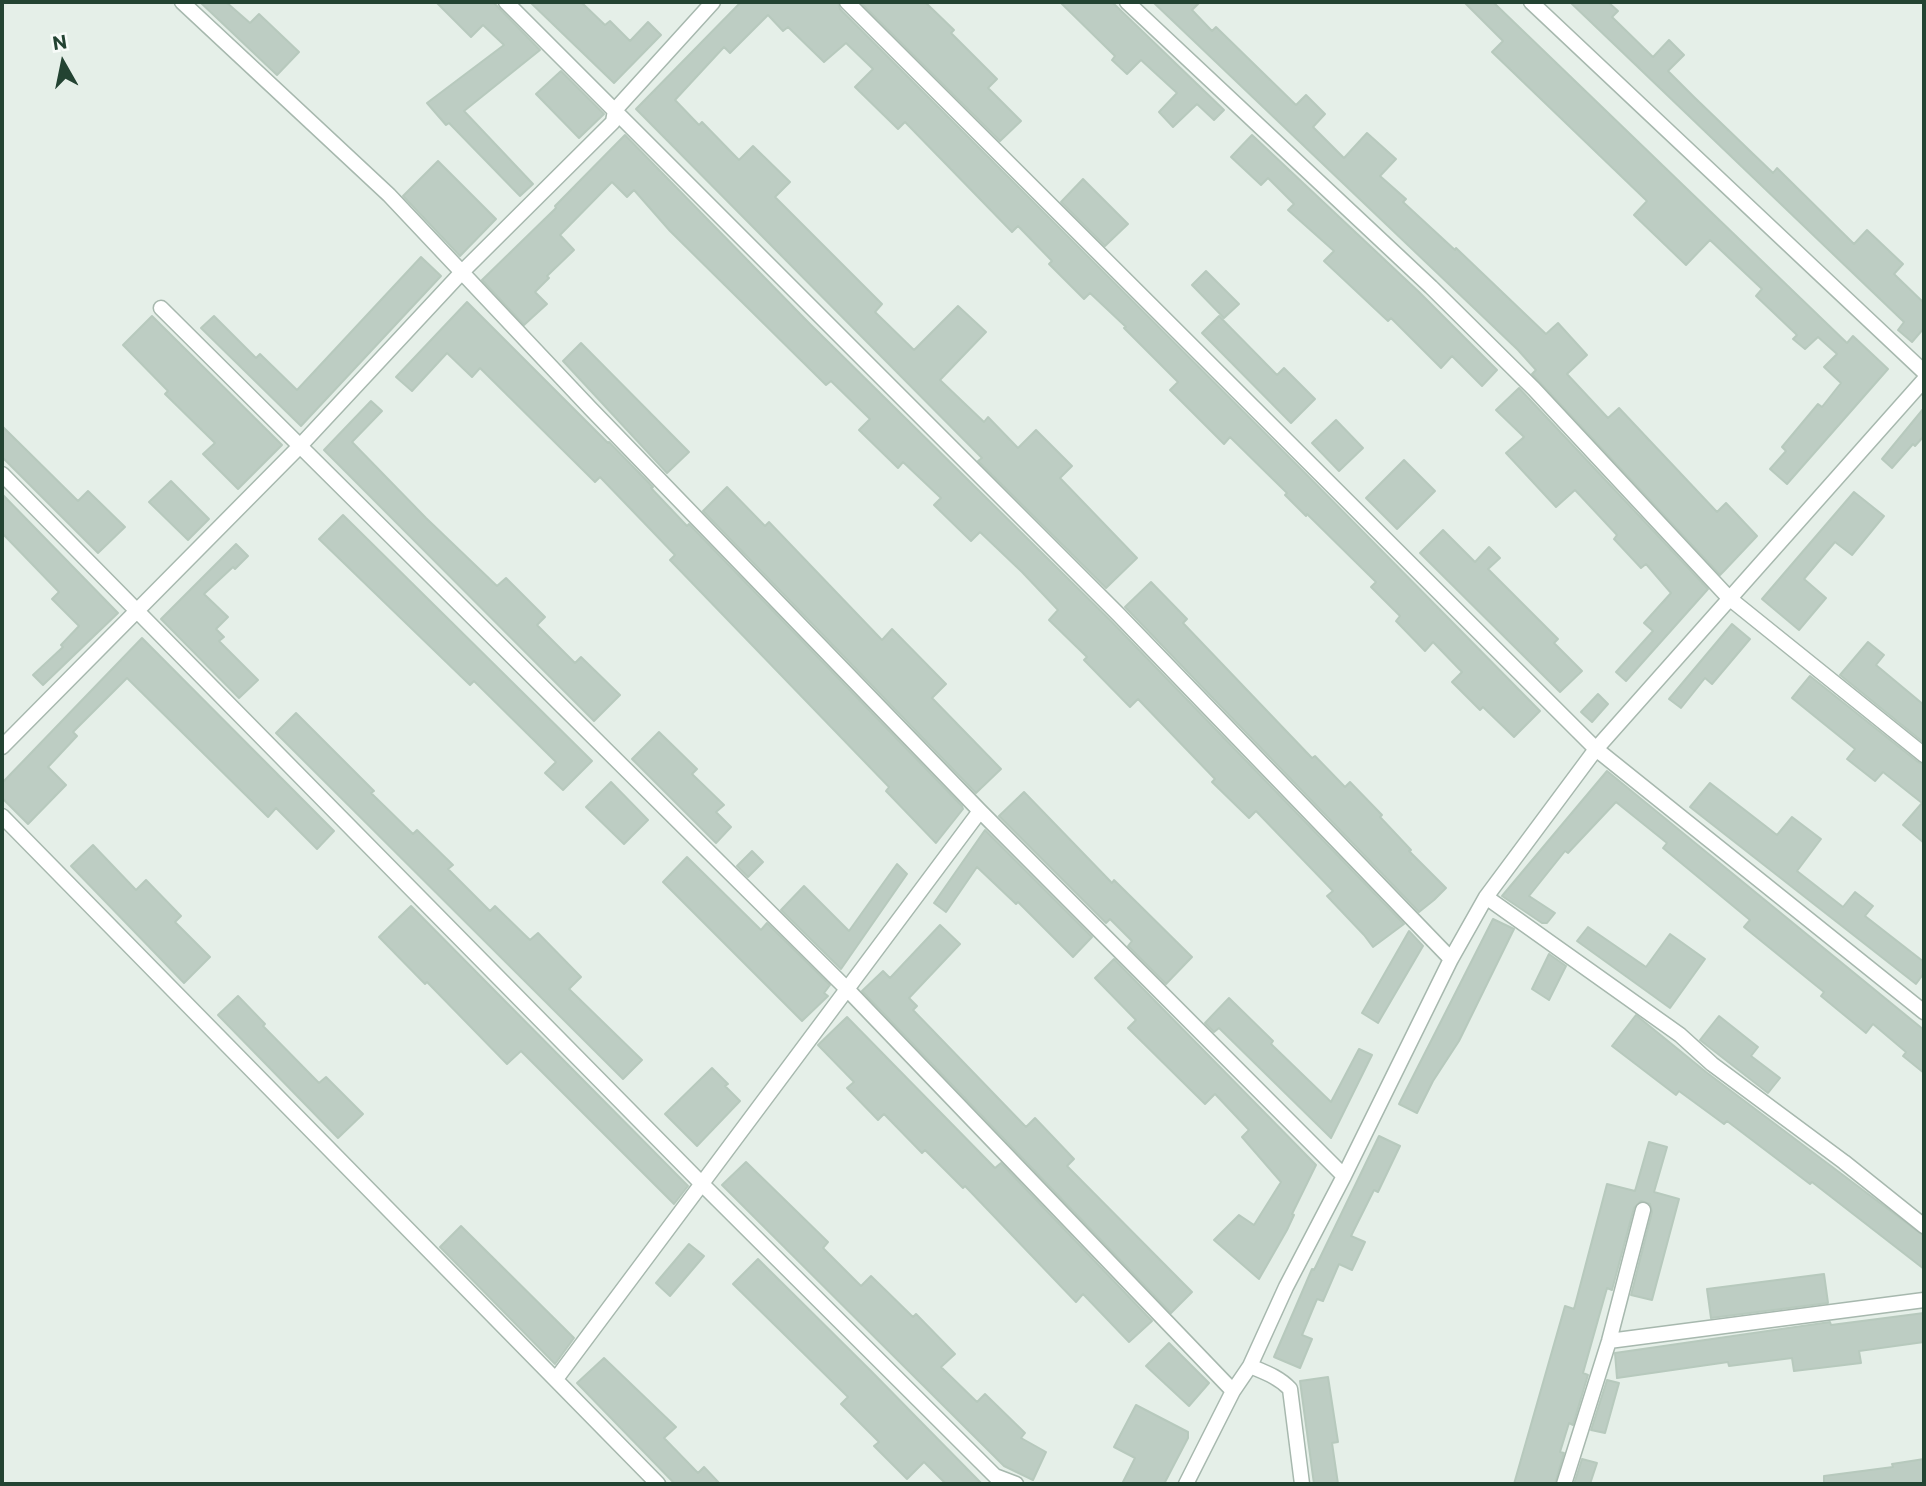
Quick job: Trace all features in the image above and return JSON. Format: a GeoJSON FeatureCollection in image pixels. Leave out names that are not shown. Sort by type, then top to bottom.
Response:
{"type":"FeatureCollection","features":[{"type":"Feature","properties":{"kind":"street"},"geometry":{"type":"LineString","coordinates":[[182,2],[372,179],[981,811],[1344,1176]]}},
{"type":"Feature","properties":{"kind":"street"},"geometry":{"type":"LineString","coordinates":[[506,2],[1119,615],[1451,959]]}},
{"type":"Feature","properties":{"kind":"street"},"geometry":{"type":"LineString","coordinates":[[2,747],[299,447],[462,272],[613,122],[615,110],[713,2]]}},
{"type":"Feature","properties":{"kind":"street"},"geometry":{"type":"LineString","coordinates":[[847,2],[1596,749],[1924,1012]]}},
{"type":"Feature","properties":{"kind":"street"},"geometry":{"type":"LineString","coordinates":[[1127,2],[1431,287],[1525,379],[1729,598],[1924,755]]}},
{"type":"Feature","properties":{"kind":"street"},"geometry":{"type":"LineString","coordinates":[[1531,2],[1924,372]]}},
{"type":"Feature","properties":{"kind":"street"},"geometry":{"type":"LineString","coordinates":[[160,308],[847,989],[1233,1391]]}},
{"type":"Feature","properties":{"kind":"street"},"geometry":{"type":"LineString","coordinates":[[1186,1484],[1233,1391],[1250,1366],[1286,1287],[1451,959],[1486,897],[1596,749],[1924,380]]}},
{"type":"Feature","properties":{"kind":"street"},"geometry":{"type":"LineString","coordinates":[[2,474],[702,1184],[995,1476],[1016,1484]]}},
{"type":"Feature","properties":{"kind":"street"},"geometry":{"type":"LineString","coordinates":[[556,1379],[981,811]]}},
{"type":"Feature","properties":{"kind":"street"},"geometry":{"type":"LineString","coordinates":[[2,816],[658,1484]]}},
{"type":"Feature","properties":{"kind":"street"},"geometry":{"type":"LineString","coordinates":[[1486,897],[1680,1035],[1712,1064],[1834,1154],[1924,1226]]}},
{"type":"Feature","properties":{"kind":"street"},"geometry":{"type":"LineString","coordinates":[[1564,1484],[1609,1341],[1643,1210]]}},
{"type":"Feature","properties":{"kind":"street"},"geometry":{"type":"LineString","coordinates":[[1609,1341],[1924,1300]]}},
{"type":"Feature","properties":{"kind":"street"},"geometry":{"type":"LineString","coordinates":[[1250,1366],[1284,1382],[1290,1390],[1302,1484]]}},
{"type":"Feature","properties":{"kind":"building"},"geometry":{"type":"Polygon","coordinates":[[[200,2],[226,2],[250,23],[259,14],[299,52],[277,75],[200,2]]]}},
{"type":"Feature","properties":{"kind":"building"},"geometry":{"type":"Polygon","coordinates":[[[436,2],[493,2],[540,50],[464,111],[533,184],[520,196],[449,123],[446,125],[427,103],[504,45],[483,25],[471,37],[436,2]]]}},
{"type":"Feature","properties":{"kind":"building"},"geometry":{"type":"Polygon","coordinates":[[[530,2],[581,2],[605,25],[610,21],[630,41],[648,22],[661,35],[614,83],[530,2]]]}},
{"type":"Feature","properties":{"kind":"building"},"geometry":{"type":"Polygon","coordinates":[[[741,2],[838,2],[840,9],[1540,711],[1514,737],[1483,707],[1480,710],[1452,682],[1462,672],[1433,642],[1425,651],[1396,621],[1400,616],[1371,587],[1376,582],[1307,514],[1306,516],[1285,495],[1287,493],[1230,437],[1224,444],[1170,390],[1178,382],[1124,328],[1126,327],[1090,293],[1084,299],[1049,264],[1052,261],[1018,226],[1012,232],[905,122],[898,129],[855,87],[873,69],[846,43],[824,62],[788,27],[783,31],[768,15],[730,53],[724,47],[675,100],[699,125],[702,122],[739,160],[753,146],[790,182],[775,197],[882,304],[875,312],[914,350],[958,306],[986,332],[940,380],[984,422],[988,417],[1018,448],[1036,430],[1072,466],[1060,478],[1137,558],[1106,588],[978,461],[982,458],[636,109],[741,2]]]}},
{"type":"Feature","properties":{"kind":"building"},"geometry":{"type":"Polygon","coordinates":[[[860,2],[925,2],[954,30],[951,33],[997,79],[988,88],[1021,121],[1000,141],[860,2]]]}},
{"type":"Feature","properties":{"kind":"building"},"geometry":{"type":"Polygon","coordinates":[[[1060,2],[1112,2],[1224,110],[1214,120],[1197,104],[1173,127],[1159,112],[1177,93],[1141,60],[1127,74],[1112,60],[1115,56],[1060,2]]]}},
{"type":"Feature","properties":{"kind":"building"},"geometry":{"type":"Polygon","coordinates":[[[1153,2],[1200,2],[1192,10],[1212,31],[1216,27],[1296,105],[1306,95],[1325,114],[1313,127],[1344,158],[1367,133],[1396,159],[1380,176],[1406,199],[1403,202],[1455,250],[1456,248],[1546,334],[1558,323],[1587,355],[1567,374],[1608,418],[1619,408],[1717,512],[1726,503],[1757,536],[1720,575],[1532,374],[1536,370],[1518,350],[1153,2]]]}},
{"type":"Feature","properties":{"kind":"building"},"geometry":{"type":"Polygon","coordinates":[[[1464,2],[1493,2],[1847,343],[1853,336],[1888,369],[1787,484],[1770,469],[1786,451],[1782,447],[1818,404],[1822,407],[1841,383],[1824,367],[1837,354],[1818,337],[1805,349],[1793,339],[1797,335],[1756,296],[1762,289],[1710,240],[1686,265],[1634,215],[1647,201],[1492,52],[1503,41],[1464,2]]]}},
{"type":"Feature","properties":{"kind":"building"},"geometry":{"type":"Polygon","coordinates":[[[1570,2],[1608,2],[1618,11],[1612,17],[1653,57],[1669,40],[1684,55],[1668,71],[1773,173],[1777,168],[1854,244],[1867,230],[1903,264],[1894,274],[1924,303],[1924,328],[1912,342],[1898,330],[1904,322],[1570,2]]]}},
{"type":"Feature","properties":{"kind":"building"},"geometry":{"type":"Polygon","coordinates":[[[561,71],[604,114],[579,138],[536,94],[561,71]]]}},
{"type":"Feature","properties":{"kind":"building"},"geometry":{"type":"Polygon","coordinates":[[[625,135],[809,323],[1112,622],[1404,924],[1373,947],[1327,896],[1333,891],[1256,811],[1249,818],[1212,782],[1215,779],[1138,699],[1130,707],[1084,660],[1087,657],[1049,620],[1058,610],[1022,572],[980,532],[971,541],[934,505],[941,498],[903,462],[898,468],[859,430],[870,419],[831,381],[826,385],[670,231],[634,190],[627,197],[612,182],[560,235],[574,250],[535,292],[547,304],[524,325],[482,280],[556,208],[555,206],[625,135]]]}},
{"type":"Feature","properties":{"kind":"building"},"geometry":{"type":"Polygon","coordinates":[[[1252,135],[1419,292],[1497,370],[1482,386],[1452,356],[1441,368],[1391,318],[1388,321],[1324,261],[1334,251],[1288,210],[1294,204],[1268,178],[1261,185],[1231,157],[1252,135]]]}},
{"type":"Feature","properties":{"kind":"building"},"geometry":{"type":"Polygon","coordinates":[[[438,161],[496,219],[460,256],[403,196],[438,161]]]}},
{"type":"Feature","properties":{"kind":"building"},"geometry":{"type":"Polygon","coordinates":[[[1083,179],[1128,224],[1105,246],[1061,202],[1083,179]]]}},
{"type":"Feature","properties":{"kind":"building"},"geometry":{"type":"Polygon","coordinates":[[[421,257],[441,276],[301,426],[201,328],[214,316],[256,358],[260,354],[297,390],[421,257]]]}},
{"type":"Feature","properties":{"kind":"building"},"geometry":{"type":"Polygon","coordinates":[[[1206,271],[1239,304],[1224,318],[1192,285],[1206,271]]]}},
{"type":"Feature","properties":{"kind":"building"},"geometry":{"type":"Polygon","coordinates":[[[467,302],[609,442],[687,526],[689,524],[962,806],[963,809],[936,843],[886,791],[889,787],[670,560],[675,555],[600,477],[595,482],[480,368],[472,377],[447,353],[412,391],[396,377],[467,302]]]}},
{"type":"Feature","properties":{"kind":"building"},"geometry":{"type":"Polygon","coordinates":[[[152,316],[282,445],[238,489],[203,454],[215,443],[165,394],[168,391],[123,345],[152,316]]]}},
{"type":"Feature","properties":{"kind":"building"},"geometry":{"type":"Polygon","coordinates":[[[1219,316],[1277,375],[1284,368],[1315,399],[1291,423],[1202,333],[1219,316]]]}},
{"type":"Feature","properties":{"kind":"building"},"geometry":{"type":"Polygon","coordinates":[[[581,343],[689,452],[667,473],[563,361],[581,343]]]}},
{"type":"Feature","properties":{"kind":"building"},"geometry":{"type":"Polygon","coordinates":[[[1519,388],[1708,589],[1626,681],[1616,672],[1653,631],[1644,623],[1671,593],[1646,564],[1641,568],[1614,539],[1617,535],[1575,490],[1556,507],[1506,453],[1524,437],[1496,410],[1519,388]]]}},
{"type":"Feature","properties":{"kind":"building"},"geometry":{"type":"Polygon","coordinates":[[[371,401],[382,411],[352,442],[497,586],[506,578],[545,617],[537,625],[575,663],[581,657],[620,695],[594,721],[324,450],[371,401]]]}},
{"type":"Feature","properties":{"kind":"building"},"geometry":{"type":"Polygon","coordinates":[[[1924,408],[1924,436],[1915,446],[1913,444],[1892,468],[1882,459],[1924,408]]]}},
{"type":"Feature","properties":{"kind":"building"},"geometry":{"type":"Polygon","coordinates":[[[1336,420],[1363,448],[1339,471],[1312,443],[1336,420]]]}},
{"type":"Feature","properties":{"kind":"building"},"geometry":{"type":"Polygon","coordinates":[[[2,426],[78,501],[88,491],[125,527],[98,553],[2,457],[2,426]]]}},
{"type":"Feature","properties":{"kind":"building"},"geometry":{"type":"Polygon","coordinates":[[[1404,460],[1435,491],[1397,529],[1366,498],[1404,460]]]}},
{"type":"Feature","properties":{"kind":"building"},"geometry":{"type":"Polygon","coordinates":[[[171,481],[209,519],[188,540],[149,502],[171,481]]]}},
{"type":"Feature","properties":{"kind":"building"},"geometry":{"type":"Polygon","coordinates":[[[727,487],[765,526],[769,522],[882,640],[892,629],[946,684],[932,698],[1001,769],[976,793],[703,511],[727,487]]]}},
{"type":"Feature","properties":{"kind":"building"},"geometry":{"type":"Polygon","coordinates":[[[1854,492],[1884,516],[1852,555],[1835,542],[1804,579],[1826,598],[1799,630],[1762,599],[1854,492]]]}},
{"type":"Feature","properties":{"kind":"building"},"geometry":{"type":"Polygon","coordinates":[[[2,494],[118,613],[43,685],[33,675],[63,647],[61,645],[79,626],[52,599],[59,592],[2,533],[2,494]]]}},
{"type":"Feature","properties":{"kind":"building"},"geometry":{"type":"Polygon","coordinates":[[[343,515],[592,761],[563,790],[545,773],[556,762],[474,681],[470,685],[319,539],[343,515]]]}},
{"type":"Feature","properties":{"kind":"building"},"geometry":{"type":"Polygon","coordinates":[[[1443,530],[1475,562],[1489,547],[1500,558],[1488,569],[1558,639],[1554,643],[1582,671],[1560,692],[1420,553],[1443,530]]]}},
{"type":"Feature","properties":{"kind":"building"},"geometry":{"type":"Polygon","coordinates":[[[236,544],[248,556],[204,594],[228,617],[216,629],[224,637],[219,641],[258,680],[239,698],[161,619],[236,544]]]}},
{"type":"Feature","properties":{"kind":"building"},"geometry":{"type":"Polygon","coordinates":[[[1151,582],[1187,619],[1183,623],[1312,758],[1315,756],[1345,787],[1350,782],[1382,815],[1380,817],[1411,850],[1409,851],[1446,888],[1434,900],[1419,912],[1125,607],[1151,582]]]}},
{"type":"Feature","properties":{"kind":"building"},"geometry":{"type":"Polygon","coordinates":[[[1732,624],[1750,639],[1712,684],[1705,678],[1681,708],[1669,699],[1732,624]]]}},
{"type":"Feature","properties":{"kind":"building"},"geometry":{"type":"Polygon","coordinates":[[[142,638],[334,831],[317,849],[276,808],[268,817],[127,678],[73,732],[77,736],[48,767],[66,785],[28,824],[2,798],[2,783],[142,638]]]}},
{"type":"Feature","properties":{"kind":"building"},"geometry":{"type":"Polygon","coordinates":[[[1868,642],[1884,655],[1876,665],[1924,705],[1924,743],[1840,675],[1868,642]]]}},
{"type":"Feature","properties":{"kind":"building"},"geometry":{"type":"Polygon","coordinates":[[[1810,676],[1924,764],[1924,843],[1903,825],[1922,803],[1883,772],[1875,781],[1847,759],[1855,749],[1792,698],[1810,676]]]}},
{"type":"Feature","properties":{"kind":"building"},"geometry":{"type":"Polygon","coordinates":[[[1598,694],[1608,704],[1592,722],[1581,712],[1598,694]]]}},
{"type":"Feature","properties":{"kind":"building"},"geometry":{"type":"Polygon","coordinates":[[[296,713],[413,834],[417,830],[453,865],[448,869],[490,911],[495,906],[530,940],[538,933],[581,977],[569,989],[642,1060],[623,1079],[276,733],[296,713]]]}},
{"type":"Feature","properties":{"kind":"building"},"geometry":{"type":"Polygon","coordinates":[[[659,732],[697,769],[692,774],[724,805],[716,812],[731,827],[716,843],[632,759],[659,732]]]}},
{"type":"Feature","properties":{"kind":"building"},"geometry":{"type":"Polygon","coordinates":[[[1607,771],[1924,1030],[1924,1073],[1903,1056],[1906,1052],[1873,1024],[1866,1033],[1821,996],[1824,992],[1744,927],[1750,920],[1663,848],[1667,843],[1616,802],[1568,853],[1565,851],[1529,896],[1555,913],[1547,923],[1542,923],[1502,896],[1607,771]]]}},
{"type":"Feature","properties":{"kind":"building"},"geometry":{"type":"Polygon","coordinates":[[[611,782],[648,820],[624,844],[586,807],[611,782]]]}},
{"type":"Feature","properties":{"kind":"building"},"geometry":{"type":"Polygon","coordinates":[[[1710,783],[1777,835],[1792,817],[1821,839],[1797,871],[1843,907],[1855,892],[1873,906],[1865,916],[1924,962],[1924,973],[1916,984],[1690,807],[1710,783]]]}},
{"type":"Feature","properties":{"kind":"building"},"geometry":{"type":"Polygon","coordinates":[[[1024,792],[1112,883],[1114,880],[1192,957],[1166,984],[1128,946],[1132,941],[1110,919],[1106,923],[999,816],[1024,792]]]}},
{"type":"Feature","properties":{"kind":"building"},"geometry":{"type":"Polygon","coordinates":[[[985,830],[1092,937],[1073,957],[1018,902],[1016,904],[977,867],[946,912],[934,903],[985,830]]]}},
{"type":"Feature","properties":{"kind":"building"},"geometry":{"type":"Polygon","coordinates":[[[93,845],[136,890],[146,880],[181,916],[175,922],[210,957],[184,983],[71,866],[93,845]]]}},
{"type":"Feature","properties":{"kind":"building"},"geometry":{"type":"Polygon","coordinates":[[[752,851],[763,862],[748,877],[737,866],[752,851]]]}},
{"type":"Feature","properties":{"kind":"building"},"geometry":{"type":"Polygon","coordinates":[[[687,857],[761,930],[767,923],[830,985],[824,993],[828,996],[802,1021],[663,882],[687,857]]]}},
{"type":"Feature","properties":{"kind":"building"},"geometry":{"type":"Polygon","coordinates":[[[897,864],[907,874],[841,969],[781,910],[804,886],[849,931],[897,864]]]}},
{"type":"Feature","properties":{"kind":"building"},"geometry":{"type":"Polygon","coordinates":[[[411,906],[688,1186],[674,1204],[521,1051],[507,1064],[379,937],[411,906]]]}},
{"type":"Feature","properties":{"kind":"building"},"geometry":{"type":"Polygon","coordinates":[[[1493,919],[1514,929],[1459,1041],[1433,1081],[1417,1113],[1399,1104],[1493,919]]]}},
{"type":"Feature","properties":{"kind":"building"},"geometry":{"type":"Polygon","coordinates":[[[940,925],[960,944],[909,998],[917,1006],[913,1010],[1026,1127],[1035,1118],[1074,1159],[1067,1166],[1192,1292],[1171,1313],[862,991],[883,971],[890,978],[940,925]]]}},
{"type":"Feature","properties":{"kind":"building"},"geometry":{"type":"Polygon","coordinates":[[[1588,927],[1646,967],[1670,934],[1705,959],[1670,1008],[1577,941],[1588,927]]]}},
{"type":"Feature","properties":{"kind":"building"},"geometry":{"type":"Polygon","coordinates":[[[1409,931],[1423,946],[1378,1023],[1362,1013],[1409,931]]]}},
{"type":"Feature","properties":{"kind":"building"},"geometry":{"type":"Polygon","coordinates":[[[1549,954],[1566,966],[1549,1000],[1532,989],[1549,954]]]}},
{"type":"Feature","properties":{"kind":"building"},"geometry":{"type":"Polygon","coordinates":[[[1114,959],[1316,1165],[1287,1230],[1259,1279],[1214,1240],[1239,1215],[1254,1225],[1281,1182],[1242,1137],[1249,1130],[1215,1094],[1205,1104],[1128,1028],[1136,1020],[1095,978],[1114,959]]]}},
{"type":"Feature","properties":{"kind":"building"},"geometry":{"type":"Polygon","coordinates":[[[238,996],[265,1024],[263,1026],[319,1083],[326,1077],[363,1114],[338,1138],[218,1015],[238,996]]]}},
{"type":"Feature","properties":{"kind":"building"},"geometry":{"type":"Polygon","coordinates":[[[1229,998],[1273,1041],[1271,1044],[1331,1102],[1359,1049],[1372,1055],[1331,1138],[1219,1028],[1214,1032],[1205,1023],[1229,998]]]}},
{"type":"Feature","properties":{"kind":"building"},"geometry":{"type":"Polygon","coordinates":[[[1636,1015],[1706,1072],[1924,1236],[1924,1269],[1812,1182],[1810,1184],[1727,1121],[1724,1124],[1679,1091],[1676,1095],[1612,1046],[1636,1015]]]}},
{"type":"Feature","properties":{"kind":"building"},"geometry":{"type":"Polygon","coordinates":[[[1719,1016],[1758,1047],[1751,1056],[1780,1078],[1768,1093],[1700,1040],[1719,1016]]]}},
{"type":"Feature","properties":{"kind":"building"},"geometry":{"type":"Polygon","coordinates":[[[847,1017],[995,1168],[1001,1163],[1152,1321],[1129,1342],[1083,1294],[1076,1302],[965,1186],[963,1188],[925,1150],[922,1153],[884,1114],[878,1120],[847,1088],[854,1082],[818,1045],[847,1017]]]}},
{"type":"Feature","properties":{"kind":"building"},"geometry":{"type":"Polygon","coordinates":[[[712,1068],[740,1101],[697,1146],[665,1114],[712,1068]]]}},
{"type":"Feature","properties":{"kind":"building"},"geometry":{"type":"Polygon","coordinates":[[[1379,1136],[1400,1146],[1378,1192],[1374,1190],[1351,1236],[1365,1242],[1352,1270],[1339,1264],[1323,1301],[1317,1299],[1302,1335],[1312,1339],[1300,1368],[1274,1357],[1312,1269],[1314,1270],[1379,1136]]]}},
{"type":"Feature","properties":{"kind":"building"},"geometry":{"type":"Polygon","coordinates":[[[1649,1142],[1667,1147],[1654,1192],[1679,1199],[1652,1300],[1631,1295],[1652,1212],[1650,1204],[1641,1201],[1634,1208],[1612,1290],[1607,1288],[1583,1373],[1588,1375],[1573,1425],[1569,1423],[1560,1452],[1564,1453],[1555,1484],[1514,1484],[1565,1306],[1574,1309],[1607,1184],[1635,1191],[1649,1142]]]}},
{"type":"Feature","properties":{"kind":"building"},"geometry":{"type":"Polygon","coordinates":[[[746,1162],[828,1242],[823,1248],[861,1286],[871,1276],[913,1317],[916,1314],[955,1354],[941,1367],[977,1402],[985,1394],[1025,1433],[1021,1438],[1046,1452],[1033,1480],[1004,1466],[722,1185],[746,1162]]]}},
{"type":"Feature","properties":{"kind":"building"},"geometry":{"type":"Polygon","coordinates":[[[461,1226],[574,1338],[555,1364],[440,1247],[461,1226]]]}},
{"type":"Feature","properties":{"kind":"building"},"geometry":{"type":"Polygon","coordinates":[[[689,1244],[704,1256],[670,1296],[656,1283],[689,1244]]]}},
{"type":"Feature","properties":{"kind":"building"},"geometry":{"type":"Polygon","coordinates":[[[758,1259],[982,1484],[946,1484],[924,1462],[907,1479],[874,1446],[879,1442],[841,1404],[848,1397],[733,1284],[758,1259]]]}},
{"type":"Feature","properties":{"kind":"building"},"geometry":{"type":"Polygon","coordinates":[[[1824,1274],[1828,1303],[1711,1318],[1707,1289],[1824,1274]]]}},
{"type":"Feature","properties":{"kind":"building"},"geometry":{"type":"Polygon","coordinates":[[[1924,1313],[1924,1342],[1859,1351],[1861,1363],[1794,1371],[1792,1358],[1729,1366],[1728,1362],[1617,1378],[1615,1353],[1830,1322],[1831,1325],[1924,1313]]]}},
{"type":"Feature","properties":{"kind":"building"},"geometry":{"type":"Polygon","coordinates":[[[1169,1343],[1209,1383],[1189,1406],[1146,1366],[1169,1343]]]}},
{"type":"Feature","properties":{"kind":"building"},"geometry":{"type":"Polygon","coordinates":[[[604,1358],[676,1427],[664,1438],[698,1473],[704,1467],[720,1484],[675,1484],[577,1383],[604,1358]]]}},
{"type":"Feature","properties":{"kind":"building"},"geometry":{"type":"Polygon","coordinates":[[[1328,1377],[1338,1442],[1332,1443],[1338,1484],[1314,1484],[1300,1381],[1328,1377]]]}},
{"type":"Feature","properties":{"kind":"building"},"geometry":{"type":"Polygon","coordinates":[[[1607,1380],[1619,1383],[1605,1433],[1591,1430],[1607,1380]]]}},
{"type":"Feature","properties":{"kind":"building"},"geometry":{"type":"Polygon","coordinates":[[[1136,1405],[1188,1432],[1188,1438],[1164,1484],[1122,1484],[1135,1458],[1114,1447],[1136,1405]]]}},
{"type":"Feature","properties":{"kind":"building"},"geometry":{"type":"Polygon","coordinates":[[[1582,1459],[1597,1463],[1590,1484],[1574,1484],[1582,1459]]]}},
{"type":"Feature","properties":{"kind":"building"},"geometry":{"type":"Polygon","coordinates":[[[1924,1459],[1924,1484],[1824,1484],[1824,1476],[1893,1467],[1892,1464],[1924,1459]]]}}]}
